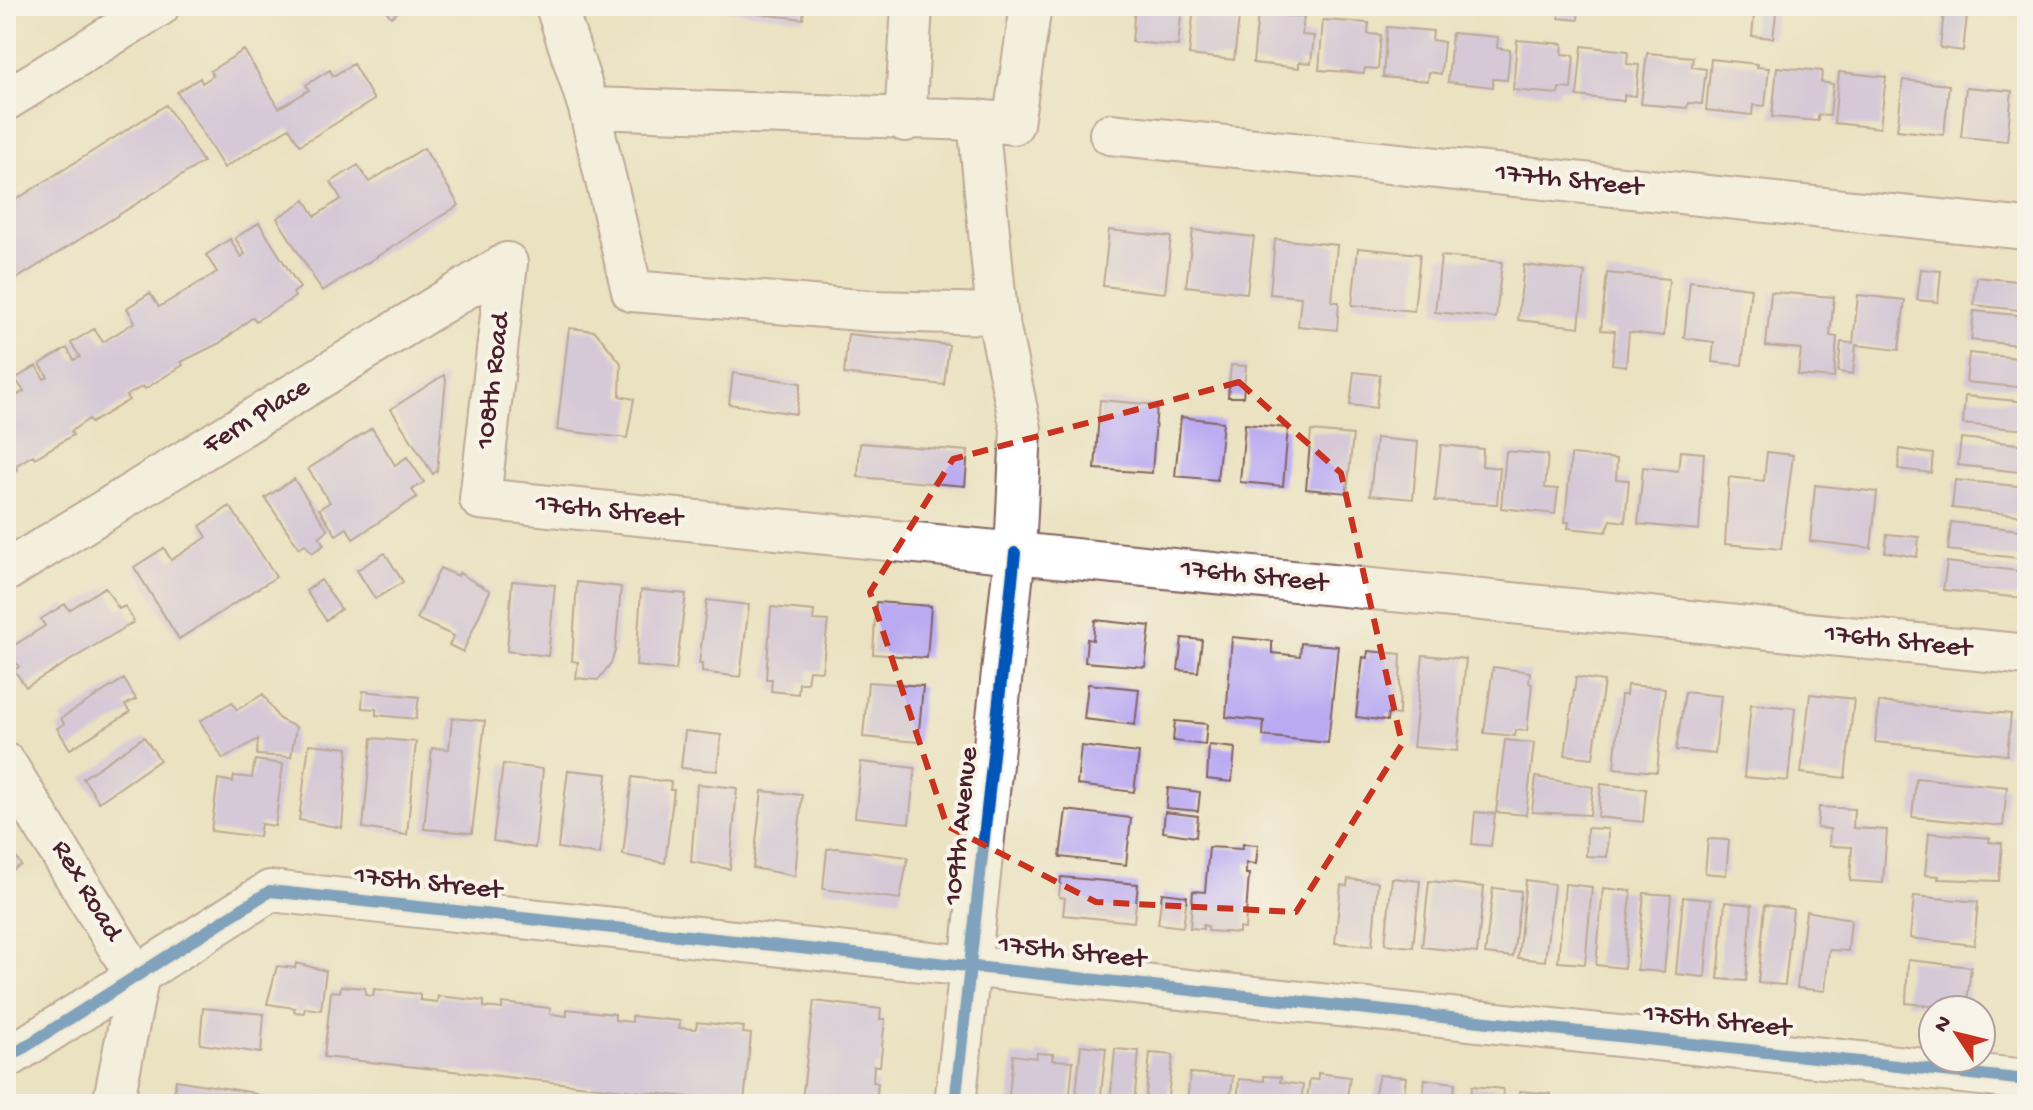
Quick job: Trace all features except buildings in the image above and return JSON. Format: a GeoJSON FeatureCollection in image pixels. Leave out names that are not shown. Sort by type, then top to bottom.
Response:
{"type":"FeatureCollection","features":[{"type":"Feature","properties":{"kind":"street"},"geometry":{"type":"LineString","coordinates":[[6,100],[159,6]]}},
{"type":"Feature","properties":{"kind":"street"},"geometry":{"type":"LineString","coordinates":[[556,6],[589,108],[632,291],[872,311],[997,314]]}},
{"type":"Feature","properties":{"kind":"street"},"geometry":{"type":"LineString","coordinates":[[905,121],[912,6]]}},
{"type":"Feature","properties":{"kind":"street"},"geometry":{"type":"LineString","coordinates":[[589,108],[905,121],[978,120],[1013,124],[1031,6]]}},
{"type":"Feature","properties":{"kind":"street","name":"109th Avenue"},"geometry":{"type":"LineString","coordinates":[[955,1104],[1015,553],[1021,429],[997,314],[978,120]]}},
{"type":"Feature","properties":{"kind":"street","name":"177th Street"},"geometry":{"type":"LineString","coordinates":[[1110,134],[2027,229]]}},
{"type":"Feature","properties":{"kind":"street","name":"108th Road"},"geometry":{"type":"LineString","coordinates":[[480,499],[507,263]]}},
{"type":"Feature","properties":{"kind":"street","name":"Fern Place"},"geometry":{"type":"LineString","coordinates":[[6,571],[507,263]]}},
{"type":"Feature","properties":{"kind":"street","name":"176th Street"},"geometry":{"type":"LineString","coordinates":[[480,499],[2027,655]]}},
{"type":"Feature","properties":{"kind":"street","name":"Rex Road"},"geometry":{"type":"LineString","coordinates":[[6,764],[138,979]]}},
{"type":"Feature","properties":{"kind":"street","name":"175th Street"},"geometry":{"type":"LineString","coordinates":[[6,1059],[138,979],[270,891],[2027,1080]]}},
{"type":"Feature","properties":{"kind":"street"},"geometry":{"type":"LineString","coordinates":[[113,1104],[138,979]]}},
{"type":"Feature","properties":{"kind":"highlighted area"},"geometry":{"type":"Polygon","coordinates":[[[1239,382],[1341,473],[1402,744],[1296,912],[1096,902],[947,826],[870,592],[953,459],[1239,382]]]}},
{"type":"Feature","properties":{"kind":"cycle path"},"geometry":{"type":"LineString","coordinates":[[955,1104],[1015,553]]}},
{"type":"Feature","properties":{"kind":"cycle path"},"geometry":{"type":"LineString","coordinates":[[6,1059],[270,891],[2027,1080]]}}]}
